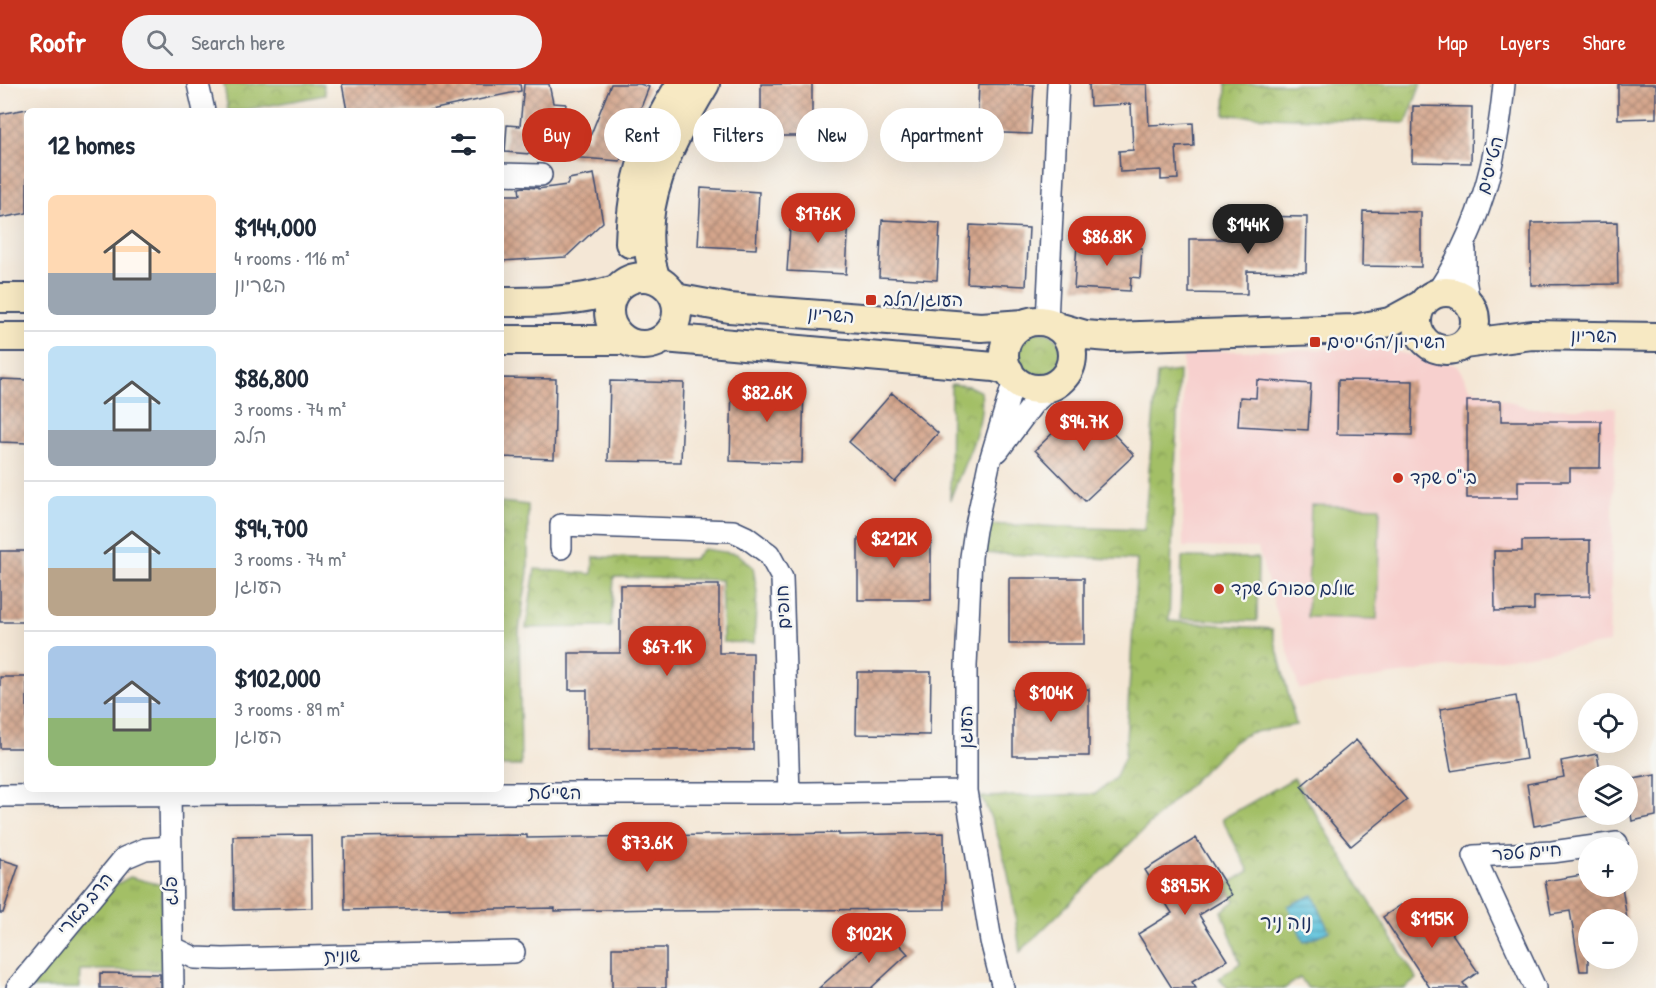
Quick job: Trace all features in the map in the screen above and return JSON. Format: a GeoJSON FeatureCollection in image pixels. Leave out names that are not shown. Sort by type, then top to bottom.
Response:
{"type":"FeatureCollection","features":[{"type":"Feature","properties":{"kind":"street"},"geometry":{"type":"LineString","coordinates":[[198,84],[203,108]]}},
{"type":"Feature","properties":{"kind":"street"},"geometry":{"type":"LineString","coordinates":[[624,340],[613,329],[608,313],[609,305],[630,267],[633,197],[642,159],[653,132],[681,84]]}},
{"type":"Feature","properties":{"kind":"street"},"geometry":{"type":"LineString","coordinates":[[504,340],[624,340],[644,345],[654,344],[669,333],[676,320],[677,305],[651,267],[650,213],[662,165],[672,141],[705,84]]}},
{"type":"Feature","properties":{"kind":"street"},"geometry":{"type":"LineString","coordinates":[[1043,324],[1058,84]]}},
{"type":"Feature","properties":{"kind":"street","name":"הטייסים"},"geometry":{"type":"LineString","coordinates":[[1429,299],[1455,264],[1466,243],[1492,167],[1504,84]]}},
{"type":"Feature","properties":{"kind":"street"},"geometry":{"type":"LineString","coordinates":[[504,174],[541,175]]}},
{"type":"Feature","properties":{"kind":"street","name":"הטייסים"},"geometry":{"type":"LineString","coordinates":[[1466,243],[1465,279],[1472,308]]}},
{"type":"Feature","properties":{"kind":"street"},"geometry":{"type":"LineString","coordinates":[[504,302],[554,302],[586,298],[637,278],[665,289]]}},
{"type":"Feature","properties":{"kind":"street","name":"השריון"},"geometry":{"type":"LineString","coordinates":[[665,289],[729,308],[981,327],[1043,324],[1085,335],[1110,338],[1354,329],[1390,322],[1429,299]]}},
{"type":"Feature","properties":{"kind":"street"},"geometry":{"type":"LineString","coordinates":[[1444,292],[1455,294],[1472,308],[1474,331],[1464,344],[1455,349],[1435,348],[1420,334],[1418,313],[1429,299],[1444,292]]}},
{"type":"Feature","properties":{"kind":"street"},"geometry":{"type":"LineString","coordinates":[[0,298],[24,298]]}},
{"type":"Feature","properties":{"kind":"street","name":"השריון"},"geometry":{"type":"LineString","coordinates":[[1472,308],[1484,322],[1492,326],[1532,335]]}},
{"type":"Feature","properties":{"kind":"street"},"geometry":{"type":"LineString","coordinates":[[664,338],[994,366],[1033,388],[1042,388],[1060,379],[1071,361],[1072,350],[1068,339],[1043,324],[1015,330],[1006,344],[1005,361],[1010,373]]}},
{"type":"Feature","properties":{"kind":"street","name":"השריון"},"geometry":{"type":"LineString","coordinates":[[1354,329],[1427,342]]}},
{"type":"Feature","properties":{"kind":"street","name":"השריון"},"geometry":{"type":"LineString","coordinates":[[1464,344],[1532,335],[1656,337]]}},
{"type":"Feature","properties":{"kind":"street","name":"השריון"},"geometry":{"type":"LineString","coordinates":[[1060,379],[1089,359],[1158,336]]}},
{"type":"Feature","properties":{"kind":"street"},"geometry":{"type":"LineString","coordinates":[[0,337],[24,337]]}},
{"type":"Feature","properties":{"kind":"street","name":"העוגן"},"geometry":{"type":"LineString","coordinates":[[1003,988],[991,941],[966,790],[966,666],[971,557],[981,496],[1011,394],[1010,373]]}},
{"type":"Feature","properties":{"kind":"street","name":"העוגן"},"geometry":{"type":"LineString","coordinates":[[989,464],[1033,404],[1060,379]]}},
{"type":"Feature","properties":{"kind":"street","name":"חופים"},"geometry":{"type":"LineString","coordinates":[[561,548],[561,525],[687,528],[733,531],[746,537],[769,554],[782,578],[789,794]]}},
{"type":"Feature","properties":{"kind":"street","name":"השייטת"},"geometry":{"type":"LineString","coordinates":[[0,796],[75,792],[789,794],[966,790]]}},
{"type":"Feature","properties":{"kind":"street","name":"פלג"},"geometry":{"type":"LineString","coordinates":[[170,794],[173,988]]}},
{"type":"Feature","properties":{"kind":"street","name":"הרב בארי"},"geometry":{"type":"LineString","coordinates":[[17,988],[124,858],[145,849],[170,846]]}},
{"type":"Feature","properties":{"kind":"street","name":"חיים טפר"},"geometry":{"type":"LineString","coordinates":[[1535,988],[1474,856],[1578,848]]}},
{"type":"Feature","properties":{"kind":"street","name":"שונית"},"geometry":{"type":"LineString","coordinates":[[172,947],[195,958],[223,959],[514,952]]}},
{"type":"Feature","properties":{"kind":"shaded area","name":"בי\"ס שקד"},"geometry":{"type":"Polygon","coordinates":[[[1378,348],[1457,365],[1471,389],[1529,408],[1616,408],[1609,643],[1299,689],[1258,548],[1183,547],[1183,352],[1378,348]]]}},
{"type":"Feature","properties":{"kind":"green space"},"geometry":{"type":"Polygon","coordinates":[[[224,84],[323,84],[325,95],[255,108],[228,108],[224,84]]]}},
{"type":"Feature","properties":{"kind":"green space"},"geometry":{"type":"Polygon","coordinates":[[[1226,84],[1421,84],[1406,123],[1225,115],[1226,84]]]}},
{"type":"Feature","properties":{"kind":"green space"},"geometry":{"type":"Polygon","coordinates":[[[1038,331],[1055,338],[1062,355],[1055,372],[1038,379],[1021,372],[1014,355],[1021,338],[1038,331]]]}},
{"type":"Feature","properties":{"kind":"green space"},"geometry":{"type":"Polygon","coordinates":[[[1179,371],[1169,621],[1272,629],[1296,725],[1249,733],[1233,742],[1020,952],[1003,853],[981,797],[1095,794],[1115,778],[1125,756],[1137,560],[981,553],[985,524],[1144,530],[1157,374],[1179,371]]]}},
{"type":"Feature","properties":{"kind":"green space"},"geometry":{"type":"Polygon","coordinates":[[[951,384],[969,386],[981,392],[982,406],[972,447],[950,500],[951,384]]]}},
{"type":"Feature","properties":{"kind":"green space"},"geometry":{"type":"Polygon","coordinates":[[[504,502],[528,505],[528,572],[519,631],[521,766],[504,766],[504,502]]]}},
{"type":"Feature","properties":{"kind":"green space"},"geometry":{"type":"Polygon","coordinates":[[[1311,505],[1380,507],[1377,619],[1307,617],[1311,505]]]}},
{"type":"Feature","properties":{"kind":"green space"},"geometry":{"type":"Polygon","coordinates":[[[703,549],[738,554],[753,567],[757,592],[754,643],[723,642],[721,580],[614,577],[611,627],[526,628],[535,569],[592,574],[594,557],[694,559],[703,549]]]}},
{"type":"Feature","properties":{"kind":"green space","name":"אולם ספורט שקד"},"geometry":{"type":"Polygon","coordinates":[[[1182,557],[1258,558],[1257,621],[1180,619],[1182,557]]]}},
{"type":"Feature","properties":{"kind":"green space"},"geometry":{"type":"Polygon","coordinates":[[[1294,778],[1417,979],[1405,988],[1308,988],[1300,978],[1285,988],[1228,988],[1219,978],[1240,963],[1222,911],[1235,901],[1226,885],[1249,871],[1222,819],[1294,778]]]}},
{"type":"Feature","properties":{"kind":"green space"},"geometry":{"type":"Polygon","coordinates":[[[130,877],[162,885],[162,970],[80,970],[79,988],[31,988],[106,890],[130,877]]]}},
{"type":"Feature","properties":{"kind":"water"},"geometry":{"type":"Polygon","coordinates":[[[1313,895],[1329,931],[1304,942],[1288,906],[1313,895]]]}},
{"type":"Feature","properties":{"kind":"building"},"geometry":{"type":"Polygon","coordinates":[[[342,84],[520,84],[521,91],[440,108],[346,108],[342,84]]]}},
{"type":"Feature","properties":{"kind":"building"},"geometry":{"type":"Polygon","coordinates":[[[524,84],[549,84],[553,103],[566,104],[566,108],[522,108],[522,153],[505,152],[507,125],[520,126],[524,84]]]}},
{"type":"Feature","properties":{"kind":"building"},"geometry":{"type":"Polygon","coordinates":[[[611,84],[640,84],[649,87],[641,108],[604,108],[604,160],[592,159],[592,132],[611,84]]]}},
{"type":"Feature","properties":{"kind":"building"},"geometry":{"type":"Polygon","coordinates":[[[761,84],[812,84],[812,108],[796,108],[796,136],[784,136],[784,108],[761,108],[761,84]]]}},
{"type":"Feature","properties":{"kind":"building"},"geometry":{"type":"Polygon","coordinates":[[[979,84],[1034,85],[1031,134],[1004,133],[1004,108],[978,108],[979,84]]]}},
{"type":"Feature","properties":{"kind":"building"},"geometry":{"type":"Polygon","coordinates":[[[1089,84],[1147,84],[1149,125],[1193,123],[1194,146],[1176,147],[1178,179],[1161,180],[1161,170],[1120,172],[1119,151],[1133,150],[1131,104],[1090,106],[1089,84]]]}},
{"type":"Feature","properties":{"kind":"building"},"geometry":{"type":"Polygon","coordinates":[[[1618,84],[1656,84],[1656,118],[1618,119],[1618,84]]]}},
{"type":"Feature","properties":{"kind":"building"},"geometry":{"type":"Polygon","coordinates":[[[1413,106],[1472,107],[1471,163],[1412,162],[1413,106]]]}},
{"type":"Feature","properties":{"kind":"building"},"geometry":{"type":"Polygon","coordinates":[[[24,110],[24,214],[0,218],[0,114],[24,110]]]}},
{"type":"Feature","properties":{"kind":"building"},"geometry":{"type":"Polygon","coordinates":[[[594,174],[603,222],[566,257],[504,261],[504,195],[520,195],[519,188],[524,187],[538,189],[567,185],[569,179],[594,174]]]}},
{"type":"Feature","properties":{"kind":"building"},"geometry":{"type":"Polygon","coordinates":[[[701,188],[759,192],[756,249],[698,246],[701,188]]]}},
{"type":"Feature","properties":{"kind":"building"},"geometry":{"type":"Polygon","coordinates":[[[1363,211],[1421,212],[1421,267],[1362,266],[1363,211]]]}},
{"type":"Feature","properties":{"kind":"building"},"geometry":{"type":"Polygon","coordinates":[[[791,213],[849,216],[846,274],[787,271],[791,213]]]}},
{"type":"Feature","properties":{"kind":"building"},"geometry":{"type":"Polygon","coordinates":[[[1248,216],[1307,217],[1306,272],[1247,271],[1247,294],[1189,293],[1189,239],[1248,239],[1248,216]]]}},
{"type":"Feature","properties":{"kind":"building"},"geometry":{"type":"Polygon","coordinates":[[[882,220],[940,223],[937,280],[879,277],[882,220]]]}},
{"type":"Feature","properties":{"kind":"building"},"geometry":{"type":"Polygon","coordinates":[[[1617,222],[1618,284],[1531,285],[1531,223],[1617,222]]]}},
{"type":"Feature","properties":{"kind":"building"},"geometry":{"type":"Polygon","coordinates":[[[970,225],[1029,228],[1026,286],[967,283],[970,225]]]}},
{"type":"Feature","properties":{"kind":"building"},"geometry":{"type":"Polygon","coordinates":[[[1077,244],[1142,248],[1140,278],[1131,277],[1130,291],[1074,288],[1077,244]]]}},
{"type":"Feature","properties":{"kind":"building"},"geometry":{"type":"Polygon","coordinates":[[[504,378],[556,379],[554,459],[504,457],[504,378]]]}},
{"type":"Feature","properties":{"kind":"building"},"geometry":{"type":"Polygon","coordinates":[[[0,379],[24,380],[24,443],[0,442],[0,379]]]}},
{"type":"Feature","properties":{"kind":"building"},"geometry":{"type":"Polygon","coordinates":[[[1257,380],[1311,384],[1308,430],[1238,426],[1240,397],[1256,398],[1257,380]]]}},
{"type":"Feature","properties":{"kind":"building"},"geometry":{"type":"Polygon","coordinates":[[[1338,380],[1413,381],[1412,435],[1337,434],[1338,380]]]}},
{"type":"Feature","properties":{"kind":"building"},"geometry":{"type":"Polygon","coordinates":[[[610,381],[684,383],[681,462],[608,461],[610,381]]]}},
{"type":"Feature","properties":{"kind":"building"},"geometry":{"type":"Polygon","coordinates":[[[732,383],[804,385],[802,463],[730,461],[732,383]]]}},
{"type":"Feature","properties":{"kind":"building"},"geometry":{"type":"Polygon","coordinates":[[[892,393],[938,433],[895,482],[849,442],[892,393]]]}},
{"type":"Feature","properties":{"kind":"building"},"geometry":{"type":"Polygon","coordinates":[[[1467,401],[1501,401],[1501,421],[1601,421],[1600,468],[1570,468],[1570,481],[1518,481],[1518,498],[1467,498],[1467,401]]]}},
{"type":"Feature","properties":{"kind":"building"},"geometry":{"type":"Polygon","coordinates":[[[1084,403],[1134,455],[1085,501],[1035,450],[1084,403]]]}},
{"type":"Feature","properties":{"kind":"building"},"geometry":{"type":"Polygon","coordinates":[[[858,538],[931,538],[931,600],[858,600],[858,538]]]}},
{"type":"Feature","properties":{"kind":"building"},"geometry":{"type":"Polygon","coordinates":[[[1590,540],[1590,596],[1534,597],[1534,610],[1495,611],[1494,551],[1522,551],[1522,541],[1590,540]]]}},
{"type":"Feature","properties":{"kind":"building"},"geometry":{"type":"Polygon","coordinates":[[[0,551],[24,551],[24,622],[0,622],[0,551]]]}},
{"type":"Feature","properties":{"kind":"building"},"geometry":{"type":"Polygon","coordinates":[[[1009,578],[1084,578],[1084,644],[1009,644],[1009,578]]]}},
{"type":"Feature","properties":{"kind":"building"},"geometry":{"type":"Polygon","coordinates":[[[620,585],[719,585],[719,653],[753,653],[753,750],[587,750],[587,690],[569,690],[569,653],[620,653],[620,585]]]}},
{"type":"Feature","properties":{"kind":"building"},"geometry":{"type":"Polygon","coordinates":[[[857,672],[931,672],[930,735],[856,734],[857,672]]]}},
{"type":"Feature","properties":{"kind":"building"},"geometry":{"type":"Polygon","coordinates":[[[0,677],[24,677],[24,748],[0,748],[0,677]]]}},
{"type":"Feature","properties":{"kind":"building"},"geometry":{"type":"Polygon","coordinates":[[[1089,689],[1089,756],[1013,756],[1013,690],[1089,689]]]}},
{"type":"Feature","properties":{"kind":"building"},"geometry":{"type":"Polygon","coordinates":[[[1516,696],[1526,759],[1451,771],[1440,709],[1516,696]]]}},
{"type":"Feature","properties":{"kind":"building"},"geometry":{"type":"Polygon","coordinates":[[[1356,740],[1407,800],[1351,846],[1301,786],[1356,740]]]}},
{"type":"Feature","properties":{"kind":"building"},"geometry":{"type":"Polygon","coordinates":[[[1597,754],[1599,765],[1578,765],[1578,818],[1534,826],[1527,784],[1564,777],[1561,761],[1597,754]]]}},
{"type":"Feature","properties":{"kind":"building"},"geometry":{"type":"Polygon","coordinates":[[[1656,775],[1656,816],[1638,820],[1638,778],[1656,775]]]}},
{"type":"Feature","properties":{"kind":"building"},"geometry":{"type":"Polygon","coordinates":[[[839,833],[839,835],[944,833],[945,909],[555,911],[555,908],[450,910],[450,908],[345,910],[344,837],[527,835],[527,838],[839,833]]]}},
{"type":"Feature","properties":{"kind":"building"},"geometry":{"type":"Polygon","coordinates":[[[311,835],[312,908],[234,910],[233,836],[311,835]]]}},
{"type":"Feature","properties":{"kind":"building"},"geometry":{"type":"Polygon","coordinates":[[[1196,838],[1232,895],[1199,915],[1227,960],[1192,982],[1196,988],[1172,988],[1138,934],[1172,913],[1145,870],[1196,838]]]}},
{"type":"Feature","properties":{"kind":"building"},"geometry":{"type":"Polygon","coordinates":[[[0,859],[19,865],[3,913],[0,913],[0,859]]]}},
{"type":"Feature","properties":{"kind":"building"},"geometry":{"type":"Polygon","coordinates":[[[1578,876],[1578,897],[1624,897],[1625,909],[1578,909],[1578,959],[1570,911],[1551,914],[1545,881],[1578,876]]]}},
{"type":"Feature","properties":{"kind":"building"},"geometry":{"type":"Polygon","coordinates":[[[1401,905],[1413,923],[1435,908],[1478,972],[1463,983],[1467,988],[1430,988],[1383,917],[1401,905]]]}},
{"type":"Feature","properties":{"kind":"building"},"geometry":{"type":"Polygon","coordinates":[[[885,929],[908,954],[871,988],[819,988],[885,929]]]}},
{"type":"Feature","properties":{"kind":"building"},"geometry":{"type":"Polygon","coordinates":[[[612,948],[666,948],[666,988],[612,988],[612,948]]]}},
{"type":"Feature","properties":{"kind":"building"},"geometry":{"type":"Polygon","coordinates":[[[100,973],[160,974],[160,988],[100,988],[100,973]]]}},
{"type":"Feature","properties":{"kind":"place","name":"העוגן/הלב"},"geometry":{"type":"Point","coordinates":[871,300]}},
{"type":"Feature","properties":{"kind":"place","name":"השיריון/הטייסים"},"geometry":{"type":"Point","coordinates":[1315,342]}},
{"type":"Feature","properties":{"kind":"place","name":"בי\"ס שקד"},"geometry":{"type":"Point","coordinates":[1398,478]}},
{"type":"Feature","properties":{"kind":"place","name":"אולם ספורט שקד"},"geometry":{"type":"Point","coordinates":[1219,589]}},
{"type":"Feature","properties":{"kind":"district","name":"נוה ניר"},"geometry":{"type":"Point","coordinates":[1286,922]}}]}
